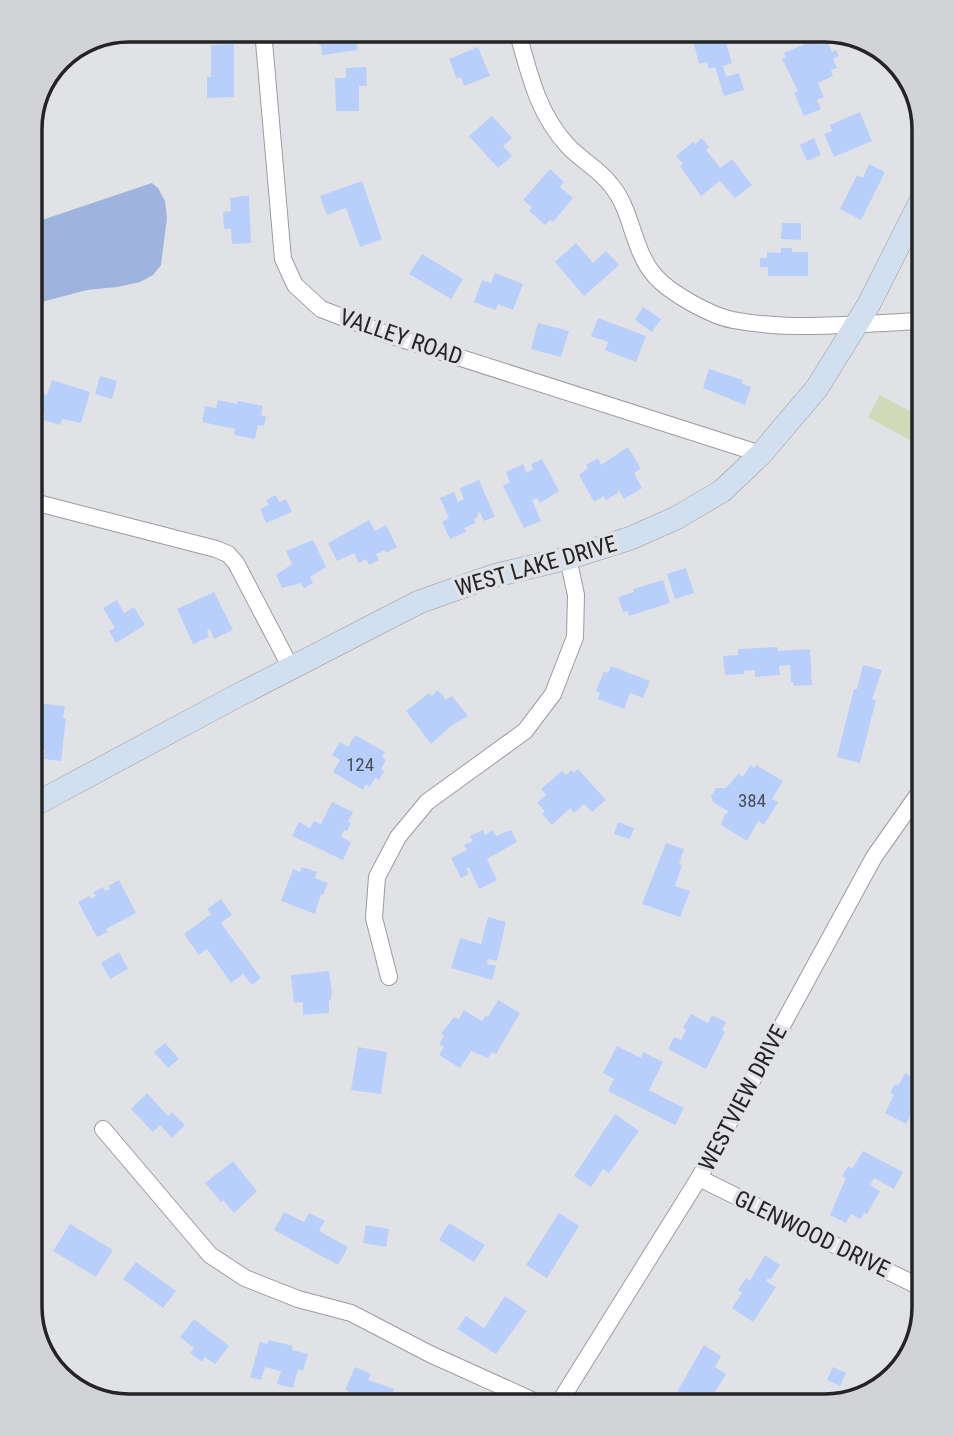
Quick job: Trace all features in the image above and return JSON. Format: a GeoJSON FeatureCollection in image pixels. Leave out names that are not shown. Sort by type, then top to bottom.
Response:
{"type":"FeatureCollection","features":[{"type":"Feature","properties":{"kind":"main road","name":"WEST LAKE DRIVE"},"geometry":{"type":"LineString","coordinates":[[42,801],[419,602],[492,576],[568,558],[631,538],[676,518],[722,491],[761,454],[817,388],[858,324],[912,218]]}},
{"type":"Feature","properties":{"kind":"street","name":"VALLEY ROAD"},"geometry":{"type":"LineString","coordinates":[[264,42],[283,259],[295,285],[321,309],[389,335],[761,454]]}},
{"type":"Feature","properties":{"kind":"street"},"geometry":{"type":"LineString","coordinates":[[520,42],[538,103],[568,146],[613,187],[637,247],[654,275],[678,296],[730,320],[800,327],[912,322]]}},
{"type":"Feature","properties":{"kind":"street"},"geometry":{"type":"LineString","coordinates":[[42,503],[198,543],[228,554],[236,563],[291,668]]}},
{"type":"Feature","properties":{"kind":"street"},"geometry":{"type":"LineString","coordinates":[[389,977],[374,918],[377,877],[398,838],[427,802],[525,731],[553,694],[575,637],[576,595],[568,558]]}},
{"type":"Feature","properties":{"kind":"street","name":"WESTVIEW DRIVE"},"geometry":{"type":"LineString","coordinates":[[564,1394],[699,1178],[864,876],[912,804]]}},
{"type":"Feature","properties":{"kind":"street"},"geometry":{"type":"LineString","coordinates":[[103,1129],[210,1255],[245,1278],[298,1299],[351,1313],[430,1354],[518,1394]]}},
{"type":"Feature","properties":{"kind":"street","name":"GLENWOOD DRIVE"},"geometry":{"type":"LineString","coordinates":[[699,1178],[912,1283]]}},
{"type":"Feature","properties":{"kind":"green space"},"geometry":{"type":"Polygon","coordinates":[[[880,395],[912,412],[912,441],[868,417],[880,395]]]}},
{"type":"Feature","properties":{"kind":"water"},"geometry":{"type":"Polygon","coordinates":[[[152,183],[165,201],[167,218],[161,265],[153,275],[140,282],[87,290],[42,302],[42,220],[152,183]]]}},
{"type":"Feature","properties":{"kind":"building"},"geometry":{"type":"Polygon","coordinates":[[[319,42],[357,42],[358,50],[322,55],[319,42]]]}},
{"type":"Feature","properties":{"kind":"building"},"geometry":{"type":"Polygon","coordinates":[[[694,42],[726,42],[732,63],[723,66],[726,77],[739,73],[744,90],[724,96],[715,67],[709,69],[707,62],[699,64],[694,42]]]}},
{"type":"Feature","properties":{"kind":"building"},"geometry":{"type":"Polygon","coordinates":[[[809,42],[817,42],[818,45],[827,42],[832,52],[836,50],[839,56],[833,59],[837,68],[831,70],[833,76],[818,83],[824,97],[817,100],[821,109],[804,116],[794,93],[798,91],[782,59],[786,58],[784,53],[809,42]]]}},
{"type":"Feature","properties":{"kind":"building"},"geometry":{"type":"Polygon","coordinates":[[[234,44],[234,97],[207,98],[207,77],[211,77],[211,45],[234,44]]]}},
{"type":"Feature","properties":{"kind":"building"},"geometry":{"type":"Polygon","coordinates":[[[478,47],[490,76],[464,86],[461,77],[457,79],[449,59],[478,47]]]}},
{"type":"Feature","properties":{"kind":"building"},"geometry":{"type":"Polygon","coordinates":[[[366,67],[367,86],[359,86],[359,111],[336,111],[335,78],[346,78],[346,68],[366,67]]]}},
{"type":"Feature","properties":{"kind":"building"},"geometry":{"type":"Polygon","coordinates":[[[860,112],[872,141],[834,157],[824,134],[832,131],[830,125],[860,112]]]}},
{"type":"Feature","properties":{"kind":"building"},"geometry":{"type":"Polygon","coordinates":[[[492,116],[512,138],[503,146],[512,156],[498,168],[469,136],[492,116]]]}},
{"type":"Feature","properties":{"kind":"building"},"geometry":{"type":"Polygon","coordinates":[[[702,138],[709,147],[706,150],[720,168],[732,159],[752,185],[735,198],[720,181],[701,196],[676,156],[702,138]]]}},
{"type":"Feature","properties":{"kind":"building"},"geometry":{"type":"Polygon","coordinates":[[[814,138],[821,155],[807,161],[800,145],[814,138]]]}},
{"type":"Feature","properties":{"kind":"building"},"geometry":{"type":"Polygon","coordinates":[[[869,164],[885,172],[861,220],[840,209],[857,175],[863,178],[869,164]]]}},
{"type":"Feature","properties":{"kind":"building"},"geometry":{"type":"Polygon","coordinates":[[[550,169],[564,182],[560,187],[573,198],[553,222],[550,220],[545,225],[529,211],[532,207],[523,200],[550,169]]]}},
{"type":"Feature","properties":{"kind":"building"},"geometry":{"type":"Polygon","coordinates":[[[362,181],[382,239],[360,247],[346,208],[327,215],[320,196],[362,181]]]}},
{"type":"Feature","properties":{"kind":"building"},"geometry":{"type":"Polygon","coordinates":[[[249,196],[251,243],[232,244],[231,229],[224,229],[223,212],[231,211],[230,198],[249,196]]]}},
{"type":"Feature","properties":{"kind":"building"},"geometry":{"type":"Polygon","coordinates":[[[782,223],[801,223],[801,240],[781,239],[782,223]]]}},
{"type":"Feature","properties":{"kind":"building"},"geometry":{"type":"Polygon","coordinates":[[[576,243],[593,263],[606,251],[619,265],[584,296],[555,262],[576,243]]]}},
{"type":"Feature","properties":{"kind":"building"},"geometry":{"type":"Polygon","coordinates":[[[781,248],[792,248],[792,252],[808,252],[808,276],[768,276],[768,267],[760,267],[760,258],[767,258],[767,252],[781,253],[781,248]]]}},
{"type":"Feature","properties":{"kind":"building"},"geometry":{"type":"Polygon","coordinates":[[[422,254],[463,279],[451,299],[409,274],[422,254]]]}},
{"type":"Feature","properties":{"kind":"building"},"geometry":{"type":"Polygon","coordinates":[[[495,273],[523,284],[513,310],[498,304],[495,310],[474,302],[482,280],[491,283],[495,273]]]}},
{"type":"Feature","properties":{"kind":"building"},"geometry":{"type":"Polygon","coordinates":[[[643,307],[661,319],[652,332],[635,320],[643,307]]]}},
{"type":"Feature","properties":{"kind":"building"},"geometry":{"type":"Polygon","coordinates":[[[598,318],[646,336],[636,362],[605,350],[608,342],[591,336],[598,318]]]}},
{"type":"Feature","properties":{"kind":"building"},"geometry":{"type":"Polygon","coordinates":[[[538,323],[569,331],[561,357],[531,349],[538,323]]]}},
{"type":"Feature","properties":{"kind":"building"},"geometry":{"type":"Polygon","coordinates":[[[709,369],[743,380],[741,383],[751,387],[745,405],[703,388],[709,369]]]}},
{"type":"Feature","properties":{"kind":"building"},"geometry":{"type":"Polygon","coordinates":[[[100,376],[117,381],[112,399],[95,394],[100,376]]]}},
{"type":"Feature","properties":{"kind":"building"},"geometry":{"type":"Polygon","coordinates":[[[52,380],[90,392],[81,423],[62,419],[60,425],[43,420],[45,415],[42,414],[42,393],[47,395],[52,380]]]}},
{"type":"Feature","properties":{"kind":"building"},"geometry":{"type":"Polygon","coordinates":[[[218,400],[263,406],[261,415],[266,417],[264,426],[258,425],[255,439],[234,435],[235,429],[202,422],[205,406],[216,408],[218,400]]]}},
{"type":"Feature","properties":{"kind":"building"},"geometry":{"type":"Polygon","coordinates":[[[628,447],[641,469],[634,473],[642,488],[624,499],[618,489],[618,493],[606,500],[604,496],[594,502],[579,475],[588,468],[586,465],[598,458],[601,465],[628,447]]]}},
{"type":"Feature","properties":{"kind":"building"},"geometry":{"type":"Polygon","coordinates":[[[542,459],[559,491],[540,503],[537,498],[532,500],[541,521],[524,528],[503,486],[510,482],[506,472],[523,464],[527,473],[533,469],[531,464],[542,459]]]}},
{"type":"Feature","properties":{"kind":"building"},"geometry":{"type":"Polygon","coordinates":[[[479,480],[495,517],[484,521],[480,512],[474,519],[476,523],[464,528],[466,532],[450,539],[442,522],[449,518],[440,498],[454,492],[458,502],[464,499],[460,488],[479,480]]]}},
{"type":"Feature","properties":{"kind":"building"},"geometry":{"type":"Polygon","coordinates":[[[276,495],[279,502],[286,499],[292,512],[266,523],[260,509],[269,505],[266,500],[276,495]]]}},
{"type":"Feature","properties":{"kind":"building"},"geometry":{"type":"Polygon","coordinates":[[[369,520],[375,531],[386,525],[397,547],[386,553],[385,550],[376,554],[379,560],[369,565],[366,559],[359,563],[354,553],[337,561],[328,543],[369,520]]]}},
{"type":"Feature","properties":{"kind":"building"},"geometry":{"type":"Polygon","coordinates":[[[313,540],[326,567],[310,577],[313,583],[304,588],[301,583],[282,588],[276,575],[292,564],[286,551],[313,540]]]}},
{"type":"Feature","properties":{"kind":"building"},"geometry":{"type":"Polygon","coordinates":[[[686,568],[694,593],[675,599],[667,574],[686,568]]]}},
{"type":"Feature","properties":{"kind":"building"},"geometry":{"type":"Polygon","coordinates":[[[663,580],[670,603],[629,616],[628,611],[623,612],[618,597],[634,592],[633,589],[663,580]]]}},
{"type":"Feature","properties":{"kind":"building"},"geometry":{"type":"Polygon","coordinates":[[[214,592],[233,630],[214,639],[210,629],[207,631],[209,637],[193,644],[177,609],[214,592]]]}},
{"type":"Feature","properties":{"kind":"building"},"geometry":{"type":"Polygon","coordinates":[[[117,600],[124,613],[134,607],[145,625],[116,643],[109,631],[115,628],[103,608],[117,600]]]}},
{"type":"Feature","properties":{"kind":"building"},"geometry":{"type":"Polygon","coordinates":[[[777,647],[778,651],[810,649],[812,685],[794,686],[791,682],[790,665],[779,666],[780,675],[755,677],[755,670],[744,671],[744,674],[725,675],[723,656],[738,655],[738,649],[777,647]]]}},
{"type":"Feature","properties":{"kind":"building"},"geometry":{"type":"Polygon","coordinates":[[[863,665],[882,670],[872,699],[876,700],[860,763],[837,757],[854,689],[857,689],[863,665]]]}},
{"type":"Feature","properties":{"kind":"building"},"geometry":{"type":"Polygon","coordinates":[[[611,666],[650,681],[643,698],[630,693],[624,709],[598,699],[600,693],[596,691],[604,671],[608,673],[611,666]]]}},
{"type":"Feature","properties":{"kind":"building"},"geometry":{"type":"Polygon","coordinates":[[[438,690],[446,700],[452,696],[468,716],[451,726],[431,744],[406,711],[429,693],[431,696],[438,690]]]}},
{"type":"Feature","properties":{"kind":"building"},"geometry":{"type":"Polygon","coordinates":[[[42,704],[65,706],[61,761],[44,759],[45,750],[42,750],[42,704]]]}},
{"type":"Feature","properties":{"kind":"building"},"geometry":{"type":"Polygon","coordinates":[[[355,735],[385,752],[382,757],[386,760],[381,769],[384,771],[379,780],[375,778],[370,787],[366,784],[363,790],[333,772],[340,760],[332,755],[340,742],[348,747],[355,735]]]}},
{"type":"Feature","properties":{"kind":"building"},"geometry":{"type":"Polygon","coordinates":[[[750,765],[754,768],[756,765],[783,781],[772,799],[778,802],[764,825],[758,821],[747,841],[721,825],[725,814],[729,812],[713,802],[711,796],[716,788],[726,788],[738,774],[743,777],[750,765]]]}},
{"type":"Feature","properties":{"kind":"building"},"geometry":{"type":"Polygon","coordinates":[[[578,769],[606,800],[592,812],[584,804],[574,813],[570,808],[552,825],[542,814],[545,811],[537,803],[546,795],[541,789],[562,771],[566,775],[571,770],[574,773],[578,769]]]}},
{"type":"Feature","properties":{"kind":"building"},"geometry":{"type":"Polygon","coordinates":[[[332,802],[353,812],[348,822],[351,823],[341,837],[351,842],[343,860],[292,836],[299,822],[310,828],[314,821],[321,824],[332,802]]]}},
{"type":"Feature","properties":{"kind":"building"},"geometry":{"type":"Polygon","coordinates":[[[618,822],[634,828],[630,839],[614,834],[618,822]]]}},
{"type":"Feature","properties":{"kind":"building"},"geometry":{"type":"Polygon","coordinates":[[[483,830],[485,835],[493,830],[496,836],[511,830],[517,842],[487,859],[497,880],[479,889],[469,867],[466,869],[469,874],[461,878],[451,858],[467,850],[464,845],[473,841],[470,836],[483,830]]]}},
{"type":"Feature","properties":{"kind":"building"},"geometry":{"type":"Polygon","coordinates":[[[666,843],[684,849],[675,886],[690,891],[680,917],[642,904],[666,843]]]}},
{"type":"Feature","properties":{"kind":"building"},"geometry":{"type":"Polygon","coordinates":[[[302,867],[317,872],[315,878],[328,883],[323,895],[321,894],[315,914],[281,901],[293,869],[300,872],[302,867]]]}},
{"type":"Feature","properties":{"kind":"building"},"geometry":{"type":"Polygon","coordinates":[[[119,880],[136,913],[97,937],[78,902],[96,896],[93,892],[103,887],[105,891],[110,889],[108,886],[119,880]]]}},
{"type":"Feature","properties":{"kind":"building"},"geometry":{"type":"Polygon","coordinates":[[[221,899],[232,915],[221,923],[261,978],[252,985],[243,974],[231,983],[207,949],[199,955],[184,934],[211,914],[207,909],[221,899]]]}},
{"type":"Feature","properties":{"kind":"building"},"geometry":{"type":"Polygon","coordinates":[[[488,917],[506,922],[497,961],[488,959],[487,964],[496,966],[492,980],[451,968],[460,938],[481,944],[488,917]]]}},
{"type":"Feature","properties":{"kind":"building"},"geometry":{"type":"Polygon","coordinates":[[[119,952],[128,969],[110,979],[101,963],[119,952]]]}},
{"type":"Feature","properties":{"kind":"building"},"geometry":{"type":"Polygon","coordinates":[[[329,971],[332,991],[329,1013],[303,1015],[303,1002],[294,1003],[291,975],[329,971]]]}},
{"type":"Feature","properties":{"kind":"building"},"geometry":{"type":"Polygon","coordinates":[[[498,1000],[520,1013],[496,1054],[492,1052],[488,1058],[471,1051],[460,1068],[439,1055],[444,1047],[439,1044],[444,1036],[441,1034],[454,1017],[459,1019],[464,1010],[482,1021],[486,1015],[488,1017],[498,1000]]]}},
{"type":"Feature","properties":{"kind":"building"},"geometry":{"type":"Polygon","coordinates":[[[691,1014],[708,1023],[712,1015],[726,1022],[722,1030],[725,1032],[706,1069],[668,1049],[674,1037],[681,1040],[686,1030],[683,1028],[691,1014]]]}},
{"type":"Feature","properties":{"kind":"building"},"geometry":{"type":"Polygon","coordinates":[[[165,1043],[179,1059],[168,1068],[154,1052],[165,1043]]]}},
{"type":"Feature","properties":{"kind":"building"},"geometry":{"type":"Polygon","coordinates":[[[617,1046],[641,1058],[643,1052],[663,1062],[649,1090],[684,1108],[675,1125],[608,1091],[614,1079],[603,1073],[617,1046]]]}},
{"type":"Feature","properties":{"kind":"building"},"geometry":{"type":"Polygon","coordinates":[[[358,1047],[387,1052],[381,1094],[351,1090],[358,1047]]]}},
{"type":"Feature","properties":{"kind":"building"},"geometry":{"type":"Polygon","coordinates":[[[912,1072],[912,1112],[906,1124],[885,1113],[894,1095],[890,1093],[895,1084],[898,1086],[905,1073],[910,1076],[912,1072]]]}},
{"type":"Feature","properties":{"kind":"building"},"geometry":{"type":"Polygon","coordinates":[[[147,1093],[168,1116],[172,1112],[185,1125],[172,1138],[160,1125],[153,1132],[131,1109],[147,1093]]]}},
{"type":"Feature","properties":{"kind":"building"},"geometry":{"type":"Polygon","coordinates":[[[615,1114],[639,1131],[609,1173],[603,1169],[591,1187],[574,1176],[615,1114]]]}},
{"type":"Feature","properties":{"kind":"building"},"geometry":{"type":"Polygon","coordinates":[[[863,1151],[903,1172],[894,1189],[874,1178],[870,1185],[880,1191],[867,1214],[864,1213],[861,1219],[851,1214],[846,1223],[830,1215],[846,1178],[842,1176],[848,1166],[852,1169],[863,1151]]]}},
{"type":"Feature","properties":{"kind":"building"},"geometry":{"type":"Polygon","coordinates":[[[233,1161],[257,1191],[234,1213],[205,1183],[233,1161]]]}},
{"type":"Feature","properties":{"kind":"building"},"geometry":{"type":"Polygon","coordinates":[[[284,1212],[304,1222],[309,1213],[325,1221],[319,1231],[348,1247],[338,1265],[274,1230],[284,1212]]]}},
{"type":"Feature","properties":{"kind":"building"},"geometry":{"type":"Polygon","coordinates":[[[559,1213],[579,1226],[547,1278],[526,1265],[559,1213]]]}},
{"type":"Feature","properties":{"kind":"building"},"geometry":{"type":"Polygon","coordinates":[[[449,1223],[485,1245],[474,1262],[439,1240],[449,1223]]]}},
{"type":"Feature","properties":{"kind":"building"},"geometry":{"type":"Polygon","coordinates":[[[70,1224],[113,1250],[96,1277],[53,1251],[70,1224]]]}},
{"type":"Feature","properties":{"kind":"building"},"geometry":{"type":"Polygon","coordinates":[[[366,1225],[389,1229],[386,1247],[363,1243],[366,1225]]]}},
{"type":"Feature","properties":{"kind":"building"},"geometry":{"type":"Polygon","coordinates":[[[765,1255],[780,1265],[770,1280],[768,1278],[766,1281],[776,1287],[753,1322],[732,1308],[742,1293],[738,1290],[746,1278],[750,1281],[765,1255]]]}},
{"type":"Feature","properties":{"kind":"building"},"geometry":{"type":"Polygon","coordinates":[[[136,1262],[176,1291],[163,1308],[123,1279],[136,1262]]]}},
{"type":"Feature","properties":{"kind":"building"},"geometry":{"type":"Polygon","coordinates":[[[505,1296],[527,1311],[496,1354],[457,1329],[466,1316],[484,1328],[505,1296]]]}},
{"type":"Feature","properties":{"kind":"building"},"geometry":{"type":"Polygon","coordinates":[[[194,1319],[229,1346],[215,1364],[205,1357],[202,1362],[190,1353],[194,1348],[180,1337],[194,1319]]]}},
{"type":"Feature","properties":{"kind":"building"},"geometry":{"type":"Polygon","coordinates":[[[269,1340],[293,1346],[292,1350],[308,1354],[303,1371],[298,1369],[293,1388],[277,1384],[281,1371],[265,1367],[261,1380],[250,1377],[260,1342],[267,1344],[269,1340]]]}},
{"type":"Feature","properties":{"kind":"building"},"geometry":{"type":"Polygon","coordinates":[[[704,1345],[721,1356],[715,1367],[726,1374],[714,1394],[676,1394],[704,1345]]]}},
{"type":"Feature","properties":{"kind":"building"},"geometry":{"type":"Polygon","coordinates":[[[355,1367],[371,1374],[368,1380],[394,1389],[392,1394],[346,1394],[348,1391],[345,1390],[355,1367]]]}},
{"type":"Feature","properties":{"kind":"building"},"geometry":{"type":"Polygon","coordinates":[[[833,1367],[846,1373],[840,1386],[827,1380],[833,1367]]]}}]}
